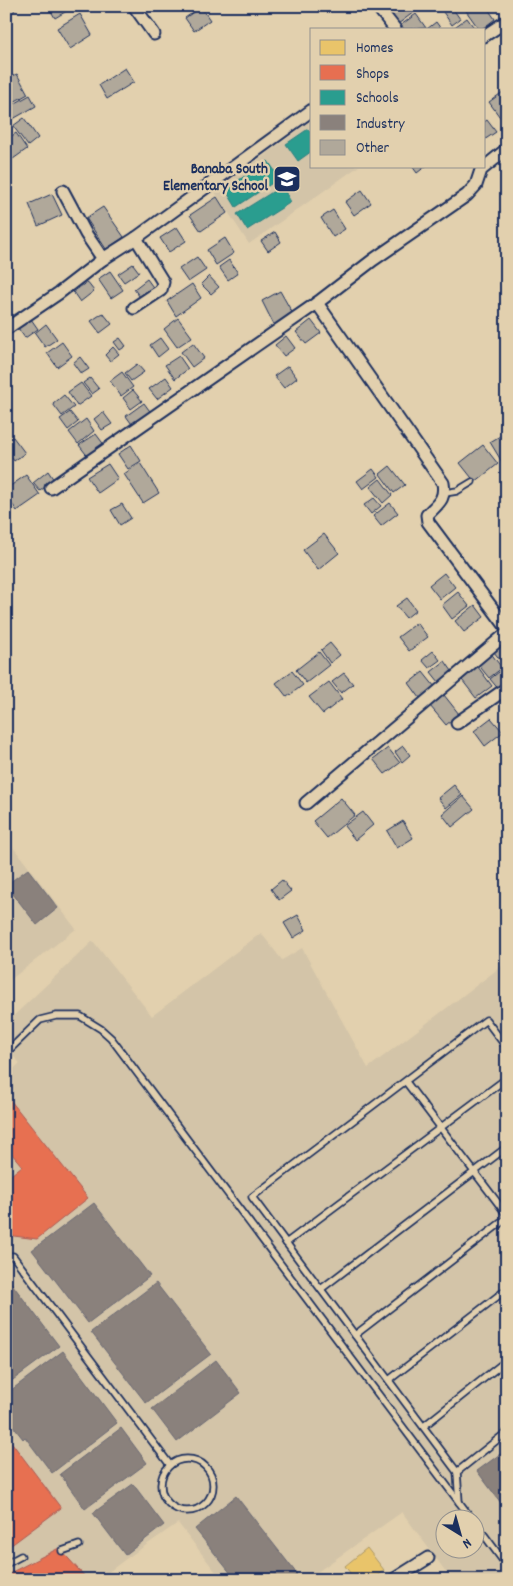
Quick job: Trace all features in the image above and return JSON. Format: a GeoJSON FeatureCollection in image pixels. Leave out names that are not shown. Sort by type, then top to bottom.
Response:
{"type":"FeatureCollection","features":[{"type":"Feature","properties":{"kind":"street"},"geometry":{"type":"LineString","coordinates":[[134,6],[154,34]]}},
{"type":"Feature","properties":{"kind":"street"},"geometry":{"type":"LineString","coordinates":[[377,6],[394,28]]}},
{"type":"Feature","properties":{"kind":"street"},"geometry":{"type":"LineString","coordinates":[[486,35],[507,21]]}},
{"type":"Feature","properties":{"kind":"street"},"geometry":{"type":"LineString","coordinates":[[6,329],[103,259],[136,238],[310,111]]}},
{"type":"Feature","properties":{"kind":"street"},"geometry":{"type":"LineString","coordinates":[[486,164],[507,149]]}},
{"type":"Feature","properties":{"kind":"street"},"geometry":{"type":"LineString","coordinates":[[51,488],[317,303],[373,260],[467,196],[476,185],[480,168]]}},
{"type":"Feature","properties":{"kind":"street"},"geometry":{"type":"LineString","coordinates":[[63,191],[86,234],[103,259]]}},
{"type":"Feature","properties":{"kind":"street"},"geometry":{"type":"LineString","coordinates":[[134,308],[161,290],[163,286],[163,282],[136,238]]}},
{"type":"Feature","properties":{"kind":"street"},"geometry":{"type":"LineString","coordinates":[[317,303],[443,483],[445,493],[427,515],[428,522],[507,628]]}},
{"type":"Feature","properties":{"kind":"street"},"geometry":{"type":"LineString","coordinates":[[306,803],[507,633]]}},
{"type":"Feature","properties":{"kind":"street"},"geometry":{"type":"LineString","coordinates":[[457,723],[507,688]]}},
{"type":"Feature","properties":{"kind":"street"},"geometry":{"type":"LineString","coordinates":[[396,1579],[428,1558]]}},
{"type":"Feature","properties":{"kind":"lane"},"geometry":{"type":"LineString","coordinates":[[445,493],[457,491],[472,482]]}},
{"type":"Feature","properties":{"kind":"lane"},"geometry":{"type":"LineString","coordinates":[[6,1053],[40,1020],[56,1016],[80,1016],[101,1029],[111,1038],[464,1508]]}},
{"type":"Feature","properties":{"kind":"lane"},"geometry":{"type":"LineString","coordinates":[[459,1502],[458,1472],[252,1197],[486,1020],[507,1048]]}},
{"type":"Feature","properties":{"kind":"lane"},"geometry":{"type":"LineString","coordinates":[[286,1243],[507,1078]]}},
{"type":"Feature","properties":{"kind":"lane"},"geometry":{"type":"LineString","coordinates":[[355,1335],[507,1216],[406,1082]]}},
{"type":"Feature","properties":{"kind":"lane"},"geometry":{"type":"LineString","coordinates":[[321,1289],[474,1171],[507,1148]]}},
{"type":"Feature","properties":{"kind":"lane"},"geometry":{"type":"LineString","coordinates":[[6,1256],[13,1256],[170,1465]]}},
{"type":"Feature","properties":{"kind":"lane"},"geometry":{"type":"LineString","coordinates":[[389,1380],[507,1288]]}},
{"type":"Feature","properties":{"kind":"lane"},"geometry":{"type":"LineString","coordinates":[[424,1426],[507,1360]]}},
{"type":"Feature","properties":{"kind":"lane"},"geometry":{"type":"LineString","coordinates":[[458,1472],[507,1432]]}},
{"type":"Feature","properties":{"kind":"lane"},"geometry":{"type":"LineString","coordinates":[[184,1459],[194,1459],[210,1470],[214,1482],[214,1490],[209,1501],[204,1506],[189,1512],[180,1511],[171,1506],[164,1498],[161,1486],[162,1478],[170,1465],[184,1459]]}},
{"type":"Feature","properties":{"kind":"lane"},"geometry":{"type":"LineString","coordinates":[[486,1538],[507,1566]]}},
{"type":"Feature","properties":{"kind":"lane"},"geometry":{"type":"LineString","coordinates":[[62,1551],[79,1545]]}},
{"type":"Feature","properties":{"kind":"lane"},"geometry":{"type":"LineString","coordinates":[[6,1564],[21,1556]]}},
{"type":"Feature","properties":{"kind":"shaded area","name":"Banaba South Elementary School"},"geometry":{"type":"Polygon","coordinates":[[[310,121],[310,168],[356,168],[249,244],[215,192],[310,121]]]}},
{"type":"Feature","properties":{"kind":"shaded area"},"geometry":{"type":"Polygon","coordinates":[[[6,847],[9,850],[13,847],[76,929],[6,983],[6,847]]]}},
{"type":"Feature","properties":{"kind":"shaded area"},"geometry":{"type":"Polygon","coordinates":[[[261,933],[282,960],[302,948],[368,1068],[507,962],[507,1580],[452,1580],[402,1512],[306,1580],[222,1580],[178,1523],[98,1580],[6,1580],[6,1076],[20,1063],[6,1049],[6,1023],[93,941],[152,1016],[261,933]]]}},
{"type":"Feature","properties":{"kind":"building: Homes"},"geometry":{"type":"Polygon","coordinates":[[[367,1548],[384,1570],[372,1580],[355,1580],[345,1566],[367,1548]]]}},
{"type":"Feature","properties":{"kind":"building: Shops"},"geometry":{"type":"Polygon","coordinates":[[[7,1096],[88,1198],[37,1239],[6,1235],[6,1179],[22,1166],[6,1147],[7,1096]]]}},
{"type":"Feature","properties":{"kind":"building: Shops"},"geometry":{"type":"Polygon","coordinates":[[[6,1435],[61,1508],[6,1549],[6,1435]]]}},
{"type":"Feature","properties":{"kind":"building: Shops"},"geometry":{"type":"Polygon","coordinates":[[[59,1548],[88,1580],[6,1580],[6,1575],[59,1548]]]}},
{"type":"Feature","properties":{"kind":"building: Schools"},"geometry":{"type":"Polygon","coordinates":[[[308,129],[310,132],[310,152],[298,161],[286,144],[308,129]]]}},
{"type":"Feature","properties":{"kind":"building: Schools"},"geometry":{"type":"Polygon","coordinates":[[[268,161],[280,178],[236,207],[225,189],[268,161]]]}},
{"type":"Feature","properties":{"kind":"building: Schools"},"geometry":{"type":"Polygon","coordinates":[[[282,186],[291,202],[247,230],[237,214],[282,186]]]}},
{"type":"Feature","properties":{"kind":"building: Industry"},"geometry":{"type":"Polygon","coordinates":[[[28,869],[58,908],[37,925],[6,885],[28,869]]]}},
{"type":"Feature","properties":{"kind":"building: Industry"},"geometry":{"type":"Polygon","coordinates":[[[94,1203],[150,1276],[88,1323],[32,1250],[94,1203]]]}},
{"type":"Feature","properties":{"kind":"building: Industry"},"geometry":{"type":"Polygon","coordinates":[[[6,1276],[59,1346],[6,1385],[6,1276]]]}},
{"type":"Feature","properties":{"kind":"building: Industry"},"geometry":{"type":"Polygon","coordinates":[[[156,1283],[211,1354],[146,1403],[91,1332],[156,1283]]]}},
{"type":"Feature","properties":{"kind":"building: Industry"},"geometry":{"type":"Polygon","coordinates":[[[63,1351],[117,1423],[52,1473],[25,1437],[23,1439],[6,1417],[6,1394],[63,1351]]]}},
{"type":"Feature","properties":{"kind":"building: Industry"},"geometry":{"type":"Polygon","coordinates":[[[216,1360],[241,1393],[177,1442],[152,1409],[216,1360]]]}},
{"type":"Feature","properties":{"kind":"building: Industry"},"geometry":{"type":"Polygon","coordinates":[[[121,1428],[147,1463],[85,1509],[60,1474],[121,1428]]]}},
{"type":"Feature","properties":{"kind":"building: Industry"},"geometry":{"type":"Polygon","coordinates":[[[507,1449],[507,1511],[477,1471],[507,1449]]]}},
{"type":"Feature","properties":{"kind":"building: Industry"},"geometry":{"type":"Polygon","coordinates":[[[133,1484],[164,1525],[125,1555],[93,1513],[133,1484]]]}},
{"type":"Feature","properties":{"kind":"building: Industry"},"geometry":{"type":"Polygon","coordinates":[[[236,1496],[297,1574],[289,1580],[236,1580],[195,1529],[236,1496]]]}},
{"type":"Feature","properties":{"kind":"building: Other"},"geometry":{"type":"Polygon","coordinates":[[[48,6],[75,6],[55,18],[48,6]]]}},
{"type":"Feature","properties":{"kind":"building: Other"},"geometry":{"type":"Polygon","coordinates":[[[410,6],[414,12],[398,24],[385,7],[410,6]]]}},
{"type":"Feature","properties":{"kind":"building: Other"},"geometry":{"type":"Polygon","coordinates":[[[451,6],[460,19],[452,25],[443,12],[451,6]]]}},
{"type":"Feature","properties":{"kind":"building: Other"},"geometry":{"type":"Polygon","coordinates":[[[466,6],[486,6],[495,19],[483,28],[478,28],[464,8],[466,6]]]}},
{"type":"Feature","properties":{"kind":"building: Other"},"geometry":{"type":"Polygon","coordinates":[[[201,7],[210,20],[194,31],[185,18],[201,7]]]}},
{"type":"Feature","properties":{"kind":"building: Other"},"geometry":{"type":"Polygon","coordinates":[[[80,14],[92,35],[70,49],[57,28],[80,14]]]}},
{"type":"Feature","properties":{"kind":"building: Other"},"geometry":{"type":"Polygon","coordinates":[[[416,14],[426,28],[403,28],[401,25],[416,14]]]}},
{"type":"Feature","properties":{"kind":"building: Other"},"geometry":{"type":"Polygon","coordinates":[[[467,18],[474,28],[453,28],[467,18]]]}},
{"type":"Feature","properties":{"kind":"building: Other"},"geometry":{"type":"Polygon","coordinates":[[[436,22],[440,28],[428,28],[436,22]]]}},
{"type":"Feature","properties":{"kind":"building: Other"},"geometry":{"type":"Polygon","coordinates":[[[125,68],[134,82],[107,99],[99,85],[125,68]]]}},
{"type":"Feature","properties":{"kind":"building: Other"},"geometry":{"type":"Polygon","coordinates":[[[17,74],[28,94],[8,105],[6,102],[6,79],[17,74]]]}},
{"type":"Feature","properties":{"kind":"building: Other"},"geometry":{"type":"Polygon","coordinates":[[[507,89],[507,117],[502,120],[489,102],[507,89]]]}},
{"type":"Feature","properties":{"kind":"building: Other"},"geometry":{"type":"Polygon","coordinates":[[[30,95],[36,106],[13,119],[7,108],[30,95]]]}},
{"type":"Feature","properties":{"kind":"building: Other"},"geometry":{"type":"Polygon","coordinates":[[[24,118],[38,138],[28,146],[13,126],[24,118]]]}},
{"type":"Feature","properties":{"kind":"building: Other"},"geometry":{"type":"Polygon","coordinates":[[[486,121],[496,132],[486,139],[486,121]]]}},
{"type":"Feature","properties":{"kind":"building: Other"},"geometry":{"type":"Polygon","coordinates":[[[16,133],[27,149],[13,159],[6,149],[6,140],[16,133]]]}},
{"type":"Feature","properties":{"kind":"building: Other"},"geometry":{"type":"Polygon","coordinates":[[[413,168],[423,168],[417,173],[413,168]]]}},
{"type":"Feature","properties":{"kind":"building: Other"},"geometry":{"type":"Polygon","coordinates":[[[362,190],[371,203],[354,215],[345,202],[362,190]]]}},
{"type":"Feature","properties":{"kind":"building: Other"},"geometry":{"type":"Polygon","coordinates":[[[52,194],[62,215],[38,226],[29,204],[52,194]]]}},
{"type":"Feature","properties":{"kind":"building: Other"},"geometry":{"type":"Polygon","coordinates":[[[217,197],[227,213],[201,231],[190,215],[217,197]]]}},
{"type":"Feature","properties":{"kind":"building: Other"},"geometry":{"type":"Polygon","coordinates":[[[103,207],[124,237],[106,249],[86,218],[103,207]]]}},
{"type":"Feature","properties":{"kind":"building: Other"},"geometry":{"type":"Polygon","coordinates":[[[333,210],[345,229],[333,237],[321,218],[333,210]]]}},
{"type":"Feature","properties":{"kind":"building: Other"},"geometry":{"type":"Polygon","coordinates":[[[177,227],[186,241],[169,252],[160,238],[177,227]]]}},
{"type":"Feature","properties":{"kind":"building: Other"},"geometry":{"type":"Polygon","coordinates":[[[275,232],[281,242],[268,251],[261,241],[275,232]]]}},
{"type":"Feature","properties":{"kind":"building: Other"},"geometry":{"type":"Polygon","coordinates":[[[225,238],[234,253],[216,265],[207,250],[225,238]]]}},
{"type":"Feature","properties":{"kind":"building: Other"},"geometry":{"type":"Polygon","coordinates":[[[197,257],[206,270],[188,282],[179,269],[197,257]]]}},
{"type":"Feature","properties":{"kind":"building: Other"},"geometry":{"type":"Polygon","coordinates":[[[229,260],[238,273],[228,280],[219,267],[229,260]]]}},
{"type":"Feature","properties":{"kind":"building: Other"},"geometry":{"type":"Polygon","coordinates":[[[133,264],[139,272],[124,282],[118,274],[133,264]]]}},
{"type":"Feature","properties":{"kind":"building: Other"},"geometry":{"type":"Polygon","coordinates":[[[110,271],[123,290],[111,298],[98,279],[110,271]]]}},
{"type":"Feature","properties":{"kind":"building: Other"},"geometry":{"type":"Polygon","coordinates":[[[209,276],[219,287],[211,294],[201,284],[209,276]]]}},
{"type":"Feature","properties":{"kind":"building: Other"},"geometry":{"type":"Polygon","coordinates":[[[147,279],[155,290],[142,300],[134,289],[147,279]]]}},
{"type":"Feature","properties":{"kind":"building: Other"},"geometry":{"type":"Polygon","coordinates":[[[87,282],[94,291],[80,302],[73,292],[87,282]]]}},
{"type":"Feature","properties":{"kind":"building: Other"},"geometry":{"type":"Polygon","coordinates":[[[192,284],[201,298],[176,316],[167,301],[192,284]]]}},
{"type":"Feature","properties":{"kind":"building: Other"},"geometry":{"type":"Polygon","coordinates":[[[280,291],[293,314],[274,325],[262,301],[280,291]]]}},
{"type":"Feature","properties":{"kind":"building: Other"},"geometry":{"type":"Polygon","coordinates":[[[103,313],[112,324],[100,333],[91,321],[103,313]]]}},
{"type":"Feature","properties":{"kind":"building: Other"},"geometry":{"type":"Polygon","coordinates":[[[178,318],[192,337],[177,347],[164,329],[178,318]]]}},
{"type":"Feature","properties":{"kind":"building: Other"},"geometry":{"type":"Polygon","coordinates":[[[31,319],[38,329],[25,338],[18,328],[31,319]]]}},
{"type":"Feature","properties":{"kind":"building: Other"},"geometry":{"type":"Polygon","coordinates":[[[311,320],[321,333],[306,344],[296,332],[311,320]]]}},
{"type":"Feature","properties":{"kind":"building: Other"},"geometry":{"type":"Polygon","coordinates":[[[46,324],[57,339],[45,347],[35,333],[46,324]]]}},
{"type":"Feature","properties":{"kind":"building: Other"},"geometry":{"type":"Polygon","coordinates":[[[286,336],[295,348],[284,356],[275,345],[286,336]]]}},
{"type":"Feature","properties":{"kind":"building: Other"},"geometry":{"type":"Polygon","coordinates":[[[120,338],[126,346],[120,350],[114,342],[120,338]]]}},
{"type":"Feature","properties":{"kind":"building: Other"},"geometry":{"type":"Polygon","coordinates":[[[160,338],[168,349],[158,357],[150,345],[160,338]]]}},
{"type":"Feature","properties":{"kind":"building: Other"},"geometry":{"type":"Polygon","coordinates":[[[62,342],[72,356],[57,367],[47,353],[62,342]]]}},
{"type":"Feature","properties":{"kind":"building: Other"},"geometry":{"type":"Polygon","coordinates":[[[193,343],[204,358],[192,367],[181,352],[193,343]]]}},
{"type":"Feature","properties":{"kind":"building: Other"},"geometry":{"type":"Polygon","coordinates":[[[113,347],[119,354],[110,361],[105,355],[113,347]]]}},
{"type":"Feature","properties":{"kind":"building: Other"},"geometry":{"type":"Polygon","coordinates":[[[179,356],[188,369],[175,379],[165,365],[179,356]]]}},
{"type":"Feature","properties":{"kind":"building: Other"},"geometry":{"type":"Polygon","coordinates":[[[80,357],[89,369],[81,374],[73,363],[80,357]]]}},
{"type":"Feature","properties":{"kind":"building: Other"},"geometry":{"type":"Polygon","coordinates":[[[137,364],[144,372],[131,381],[125,373],[137,364]]]}},
{"type":"Feature","properties":{"kind":"building: Other"},"geometry":{"type":"Polygon","coordinates":[[[288,366],[297,378],[284,388],[274,376],[288,366]]]}},
{"type":"Feature","properties":{"kind":"building: Other"},"geometry":{"type":"Polygon","coordinates":[[[122,372],[133,387],[121,396],[110,381],[122,372]]]}},
{"type":"Feature","properties":{"kind":"building: Other"},"geometry":{"type":"Polygon","coordinates":[[[166,377],[173,387],[157,399],[149,389],[166,377]]]}},
{"type":"Feature","properties":{"kind":"building: Other"},"geometry":{"type":"Polygon","coordinates":[[[90,378],[99,389],[92,394],[83,383],[90,378]]]}},
{"type":"Feature","properties":{"kind":"building: Other"},"geometry":{"type":"Polygon","coordinates":[[[81,383],[91,396],[77,406],[68,392],[81,383]]]}},
{"type":"Feature","properties":{"kind":"building: Other"},"geometry":{"type":"Polygon","coordinates":[[[133,390],[142,401],[131,409],[123,398],[133,390]]]}},
{"type":"Feature","properties":{"kind":"building: Other"},"geometry":{"type":"Polygon","coordinates":[[[64,395],[74,407],[62,416],[53,404],[64,395]]]}},
{"type":"Feature","properties":{"kind":"building: Other"},"geometry":{"type":"Polygon","coordinates":[[[144,403],[152,414],[134,427],[126,416],[144,403]]]}},
{"type":"Feature","properties":{"kind":"building: Other"},"geometry":{"type":"Polygon","coordinates":[[[70,412],[78,422],[68,430],[60,419],[70,412]]]}},
{"type":"Feature","properties":{"kind":"building: Other"},"geometry":{"type":"Polygon","coordinates":[[[103,412],[112,424],[102,430],[94,419],[103,412]]]}},
{"type":"Feature","properties":{"kind":"building: Other"},"geometry":{"type":"Polygon","coordinates":[[[86,419],[94,431],[78,444],[69,432],[86,419]]]}},
{"type":"Feature","properties":{"kind":"building: Other"},"geometry":{"type":"Polygon","coordinates":[[[507,432],[507,466],[505,467],[490,442],[507,432]]]}},
{"type":"Feature","properties":{"kind":"building: Other"},"geometry":{"type":"Polygon","coordinates":[[[96,434],[105,446],[89,458],[79,445],[96,434]]]}},
{"type":"Feature","properties":{"kind":"building: Other"},"geometry":{"type":"Polygon","coordinates":[[[13,437],[25,453],[14,461],[6,450],[6,442],[13,437]]]}},
{"type":"Feature","properties":{"kind":"building: Other"},"geometry":{"type":"Polygon","coordinates":[[[131,445],[141,461],[128,469],[118,454],[131,445]]]}},
{"type":"Feature","properties":{"kind":"building: Other"},"geometry":{"type":"Polygon","coordinates":[[[483,445],[498,464],[475,482],[460,463],[483,445]]]}},
{"type":"Feature","properties":{"kind":"building: Other"},"geometry":{"type":"Polygon","coordinates":[[[140,463],[159,493],[143,503],[124,474],[140,463]]]}},
{"type":"Feature","properties":{"kind":"building: Other"},"geometry":{"type":"Polygon","coordinates":[[[108,464],[118,479],[98,493],[87,477],[108,464]]]}},
{"type":"Feature","properties":{"kind":"building: Other"},"geometry":{"type":"Polygon","coordinates":[[[390,466],[405,485],[394,493],[380,474],[390,466]]]}},
{"type":"Feature","properties":{"kind":"building: Other"},"geometry":{"type":"Polygon","coordinates":[[[373,469],[379,477],[363,489],[357,481],[373,469]]]}},
{"type":"Feature","properties":{"kind":"building: Other"},"geometry":{"type":"Polygon","coordinates":[[[48,471],[54,480],[40,491],[33,483],[48,471]]]}},
{"type":"Feature","properties":{"kind":"building: Other"},"geometry":{"type":"Polygon","coordinates":[[[26,475],[40,495],[17,511],[6,495],[6,489],[26,475]]]}},
{"type":"Feature","properties":{"kind":"building: Other"},"geometry":{"type":"Polygon","coordinates":[[[380,479],[392,495],[383,503],[370,487],[380,479]]]}},
{"type":"Feature","properties":{"kind":"building: Other"},"geometry":{"type":"Polygon","coordinates":[[[374,498],[381,506],[371,514],[364,505],[374,498]]]}},
{"type":"Feature","properties":{"kind":"building: Other"},"geometry":{"type":"Polygon","coordinates":[[[390,503],[398,513],[381,526],[373,516],[390,503]]]}},
{"type":"Feature","properties":{"kind":"building: Other"},"geometry":{"type":"Polygon","coordinates":[[[122,504],[131,518],[120,525],[111,510],[122,504]]]}},
{"type":"Feature","properties":{"kind":"building: Other"},"geometry":{"type":"Polygon","coordinates":[[[324,534],[339,553],[318,570],[303,550],[324,534]]]}},
{"type":"Feature","properties":{"kind":"building: Other"},"geometry":{"type":"Polygon","coordinates":[[[444,573],[455,587],[440,599],[429,585],[444,573]]]}},
{"type":"Feature","properties":{"kind":"building: Other"},"geometry":{"type":"Polygon","coordinates":[[[458,592],[469,606],[452,619],[442,605],[458,592]]]}},
{"type":"Feature","properties":{"kind":"building: Other"},"geometry":{"type":"Polygon","coordinates":[[[407,598],[416,610],[406,618],[396,606],[407,598]]]}},
{"type":"Feature","properties":{"kind":"building: Other"},"geometry":{"type":"Polygon","coordinates":[[[475,605],[484,617],[464,632],[455,621],[475,605]]]}},
{"type":"Feature","properties":{"kind":"building: Other"},"geometry":{"type":"Polygon","coordinates":[[[417,623],[428,637],[409,651],[398,637],[417,623]]]}},
{"type":"Feature","properties":{"kind":"building: Other"},"geometry":{"type":"Polygon","coordinates":[[[507,642],[507,669],[494,652],[507,642]]]}},
{"type":"Feature","properties":{"kind":"building: Other"},"geometry":{"type":"Polygon","coordinates":[[[330,643],[340,655],[330,663],[321,650],[330,643]]]}},
{"type":"Feature","properties":{"kind":"building: Other"},"geometry":{"type":"Polygon","coordinates":[[[433,651],[440,660],[429,668],[422,660],[433,651]]]}},
{"type":"Feature","properties":{"kind":"building: Other"},"geometry":{"type":"Polygon","coordinates":[[[319,652],[329,665],[306,683],[296,670],[319,652]]]}},
{"type":"Feature","properties":{"kind":"building: Other"},"geometry":{"type":"Polygon","coordinates":[[[490,652],[502,668],[489,678],[477,663],[490,652]]]}},
{"type":"Feature","properties":{"kind":"building: Other"},"geometry":{"type":"Polygon","coordinates":[[[445,661],[452,671],[439,682],[431,672],[445,661]]]}},
{"type":"Feature","properties":{"kind":"building: Other"},"geometry":{"type":"Polygon","coordinates":[[[475,663],[492,686],[476,698],[459,676],[475,663]]]}},
{"type":"Feature","properties":{"kind":"building: Other"},"geometry":{"type":"Polygon","coordinates":[[[504,668],[507,672],[507,686],[500,691],[490,679],[504,668]]]}},
{"type":"Feature","properties":{"kind":"building: Other"},"geometry":{"type":"Polygon","coordinates":[[[292,671],[303,685],[287,697],[276,683],[292,671]]]}},
{"type":"Feature","properties":{"kind":"building: Other"},"geometry":{"type":"Polygon","coordinates":[[[423,672],[435,687],[420,698],[409,683],[423,672]]]}},
{"type":"Feature","properties":{"kind":"building: Other"},"geometry":{"type":"Polygon","coordinates":[[[344,673],[353,684],[341,693],[332,682],[344,673]]]}},
{"type":"Feature","properties":{"kind":"building: Other"},"geometry":{"type":"Polygon","coordinates":[[[329,682],[342,699],[323,714],[309,697],[329,682]]]}},
{"type":"Feature","properties":{"kind":"building: Other"},"geometry":{"type":"Polygon","coordinates":[[[444,695],[459,714],[446,725],[430,706],[444,695]]]}},
{"type":"Feature","properties":{"kind":"building: Other"},"geometry":{"type":"Polygon","coordinates":[[[491,718],[503,732],[485,746],[474,731],[491,718]]]}},
{"type":"Feature","properties":{"kind":"building: Other"},"geometry":{"type":"Polygon","coordinates":[[[403,746],[410,755],[402,762],[395,752],[403,746]]]}},
{"type":"Feature","properties":{"kind":"building: Other"},"geometry":{"type":"Polygon","coordinates":[[[388,748],[400,763],[385,774],[373,759],[388,748]]]}},
{"type":"Feature","properties":{"kind":"building: Other"},"geometry":{"type":"Polygon","coordinates":[[[454,785],[462,795],[446,808],[438,798],[454,785]]]}},
{"type":"Feature","properties":{"kind":"building: Other"},"geometry":{"type":"Polygon","coordinates":[[[463,796],[474,809],[452,827],[442,814],[463,796]]]}},
{"type":"Feature","properties":{"kind":"building: Other"},"geometry":{"type":"Polygon","coordinates":[[[341,798],[355,815],[327,838],[313,821],[341,798]]]}},
{"type":"Feature","properties":{"kind":"building: Other"},"geometry":{"type":"Polygon","coordinates":[[[363,812],[373,825],[355,840],[344,826],[363,812]]]}},
{"type":"Feature","properties":{"kind":"building: Other"},"geometry":{"type":"Polygon","coordinates":[[[403,821],[413,838],[397,848],[387,831],[403,821]]]}},
{"type":"Feature","properties":{"kind":"building: Other"},"geometry":{"type":"Polygon","coordinates":[[[282,880],[291,891],[279,900],[271,889],[282,880]]]}},
{"type":"Feature","properties":{"kind":"building: Other"},"geometry":{"type":"Polygon","coordinates":[[[298,915],[306,930],[293,938],[284,923],[298,915]]]}},
{"type":"Feature","properties":{"kind":"place","name":"Banaba South Elementary School"},"geometry":{"type":"Point","coordinates":[287,179]}}]}
